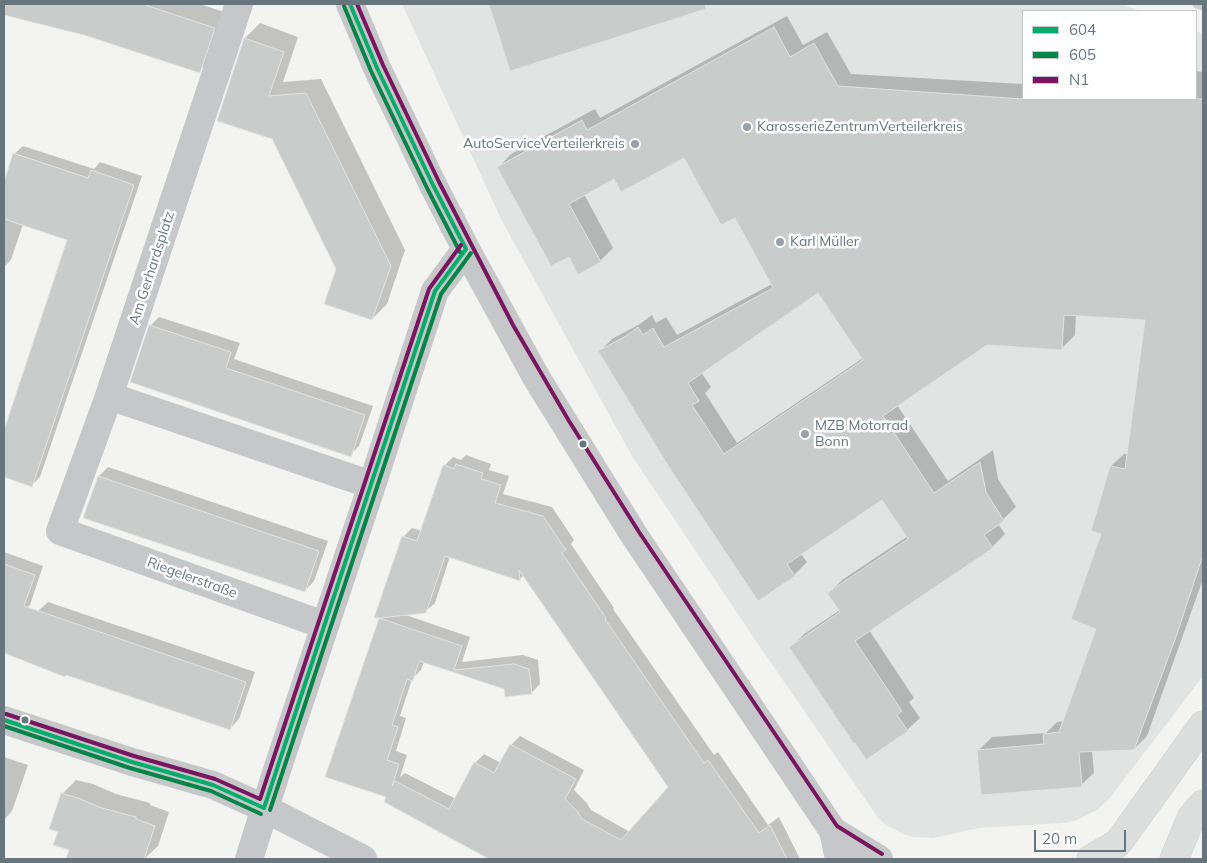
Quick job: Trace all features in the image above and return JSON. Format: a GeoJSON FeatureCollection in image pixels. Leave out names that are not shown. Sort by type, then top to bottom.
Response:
{"type":"FeatureCollection","features":[{"type":"Feature","properties":{"kind":"main road"},"geometry":{"type":"LineString","coordinates":[[1090,859],[1118,843],[1203,725]]}},
{"type":"Feature","properties":{"kind":"main road"},"geometry":{"type":"LineString","coordinates":[[1174,859],[1191,818],[1203,804]]}},
{"type":"Feature","properties":{"kind":"street","name":"Am Gerhardsplatz"},"geometry":{"type":"LineString","coordinates":[[60,531],[109,396],[239,4]]}},
{"type":"Feature","properties":{"kind":"street"},"geometry":{"type":"LineString","coordinates":[[350,4],[433,185],[536,376],[629,527],[834,831],[839,859]]}},
{"type":"Feature","properties":{"kind":"street"},"geometry":{"type":"LineString","coordinates":[[249,859],[264,808],[435,290],[466,249]]}},
{"type":"Feature","properties":{"kind":"street"},"geometry":{"type":"LineString","coordinates":[[109,396],[372,485]]}},
{"type":"Feature","properties":{"kind":"street","name":"Riegelerstraße"},"geometry":{"type":"LineString","coordinates":[[60,531],[324,625]]}},
{"type":"Feature","properties":{"kind":"street"},"geometry":{"type":"LineString","coordinates":[[4,720],[213,786],[264,808],[363,859]]}},
{"type":"Feature","properties":{"kind":"street"},"geometry":{"type":"LineString","coordinates":[[834,831],[879,859]]}},
{"type":"Feature","properties":{"kind":"shaded area"},"geometry":{"type":"Polygon","coordinates":[[[402,4],[1120,4],[1139,10],[1022,10],[1022,100],[1197,100],[1197,31],[1203,34],[1203,676],[1109,799],[1097,810],[1075,821],[979,828],[933,838],[913,837],[903,834],[878,818],[632,456],[502,221],[402,4]]]}},
{"type":"Feature","properties":{"kind":"building"},"geometry":{"type":"Polygon","coordinates":[[[4,4],[142,4],[215,28],[200,73],[84,35],[4,15],[4,4]]]}},
{"type":"Feature","properties":{"kind":"building"},"geometry":{"type":"Polygon","coordinates":[[[489,4],[705,4],[706,9],[510,71],[489,4]]]}},
{"type":"Feature","properties":{"kind":"building"},"geometry":{"type":"Polygon","coordinates":[[[774,27],[790,57],[814,43],[838,86],[1022,100],[1203,99],[1203,555],[1177,634],[1134,750],[1079,752],[1082,787],[981,795],[977,750],[1044,744],[1043,734],[1059,732],[1096,629],[1071,619],[1101,534],[1091,531],[1110,466],[1125,469],[1145,320],[1064,315],[1062,350],[987,345],[883,416],[934,493],[980,462],[986,492],[1004,521],[984,535],[993,548],[855,641],[902,711],[897,715],[908,731],[866,760],[789,647],[840,612],[827,593],[908,539],[882,500],[787,564],[795,576],[758,601],[667,464],[598,351],[626,336],[638,327],[643,335],[653,328],[664,347],[773,288],[735,218],[721,225],[684,158],[621,192],[614,179],[569,204],[601,262],[578,275],[569,257],[551,266],[497,167],[582,120],[587,130],[774,27]],[[818,293],[688,383],[699,401],[692,405],[724,454],[863,360],[818,293]]]}},
{"type":"Feature","properties":{"kind":"building"},"geometry":{"type":"Polygon","coordinates":[[[244,38],[284,52],[269,96],[306,93],[391,266],[372,320],[324,304],[336,269],[272,139],[217,121],[244,38]]]}},
{"type":"Feature","properties":{"kind":"building"},"geometry":{"type":"Polygon","coordinates":[[[13,153],[88,178],[91,170],[134,185],[32,487],[4,477],[4,430],[67,240],[4,219],[4,182],[13,153]]]}},
{"type":"Feature","properties":{"kind":"building"},"geometry":{"type":"Polygon","coordinates":[[[149,325],[231,352],[226,368],[365,415],[351,457],[130,382],[149,325]]]}},
{"type":"Feature","properties":{"kind":"building"},"geometry":{"type":"Polygon","coordinates":[[[456,464],[483,473],[481,479],[501,485],[495,503],[543,516],[566,550],[562,553],[605,619],[704,763],[708,760],[759,833],[770,825],[787,859],[489,859],[384,802],[386,797],[325,777],[379,618],[374,618],[402,536],[417,541],[443,465],[454,469],[456,464]],[[445,556],[426,613],[379,618],[462,646],[454,670],[514,664],[529,669],[532,694],[505,697],[504,689],[419,661],[413,681],[407,679],[392,725],[398,727],[387,760],[399,764],[392,786],[395,781],[449,809],[474,762],[494,773],[510,744],[576,779],[565,799],[582,819],[621,840],[668,787],[519,570],[520,581],[445,556]]]}},
{"type":"Feature","properties":{"kind":"building"},"geometry":{"type":"Polygon","coordinates":[[[98,476],[319,551],[305,592],[83,518],[98,476]]]}},
{"type":"Feature","properties":{"kind":"building"},"geometry":{"type":"Polygon","coordinates":[[[4,564],[35,575],[24,606],[246,682],[230,730],[66,675],[65,677],[4,653],[4,564]]]}},
{"type":"Feature","properties":{"kind":"building"},"geometry":{"type":"Polygon","coordinates":[[[61,793],[102,808],[136,817],[136,819],[155,826],[144,859],[66,859],[69,850],[53,845],[58,832],[49,829],[61,793]]]}},
{"type":"Feature","properties":{"kind":"waterway"},"geometry":{"type":"LineString","coordinates":[[1197,4],[1203,6]]}},
{"type":"Feature","properties":{"kind":"transit line","name":"604"},"geometry":{"type":"LineString","coordinates":[[350,4],[377,68],[466,249]]}},
{"type":"Feature","properties":{"kind":"transit line","name":"N1"},"geometry":{"type":"LineString","coordinates":[[357,4],[383,65],[439,182],[513,325],[569,421],[639,532],[837,826],[882,854]]}},
{"type":"Feature","properties":{"kind":"transit line","name":"605"},"geometry":{"type":"LineString","coordinates":[[344,6],[371,71],[460,252]]}},
{"type":"Feature","properties":{"kind":"transit line","name":"N1"},"geometry":{"type":"LineString","coordinates":[[6,714],[134,756],[215,779],[260,799],[429,289],[461,245]]}},
{"type":"Feature","properties":{"kind":"transit line","name":"604"},"geometry":{"type":"LineString","coordinates":[[264,808],[435,291],[466,249]]}},
{"type":"Feature","properties":{"kind":"transit line","name":"605"},"geometry":{"type":"LineString","coordinates":[[270,810],[441,294],[471,253]]}},
{"type":"Feature","properties":{"kind":"transit line","name":"604"},"geometry":{"type":"LineString","coordinates":[[4,720],[132,762],[213,785],[264,808]]}},
{"type":"Feature","properties":{"kind":"transit line","name":"605"},"geometry":{"type":"LineString","coordinates":[[4,726],[130,768],[211,791],[261,814]]}},
{"type":"Feature","properties":{"kind":"place","name":"KarosserieZentrumVerteilerkreis"},"geometry":{"type":"Point","coordinates":[747,127]}},
{"type":"Feature","properties":{"kind":"place","name":"AutoServiceVerteilerkreis"},"geometry":{"type":"Point","coordinates":[635,144]}},
{"type":"Feature","properties":{"kind":"place","name":"Karl Müller"},"geometry":{"type":"Point","coordinates":[780,242]}},
{"type":"Feature","properties":{"kind":"place","name":"MZB Motorrad Bonn"},"geometry":{"type":"Point","coordinates":[805,434]}}]}
